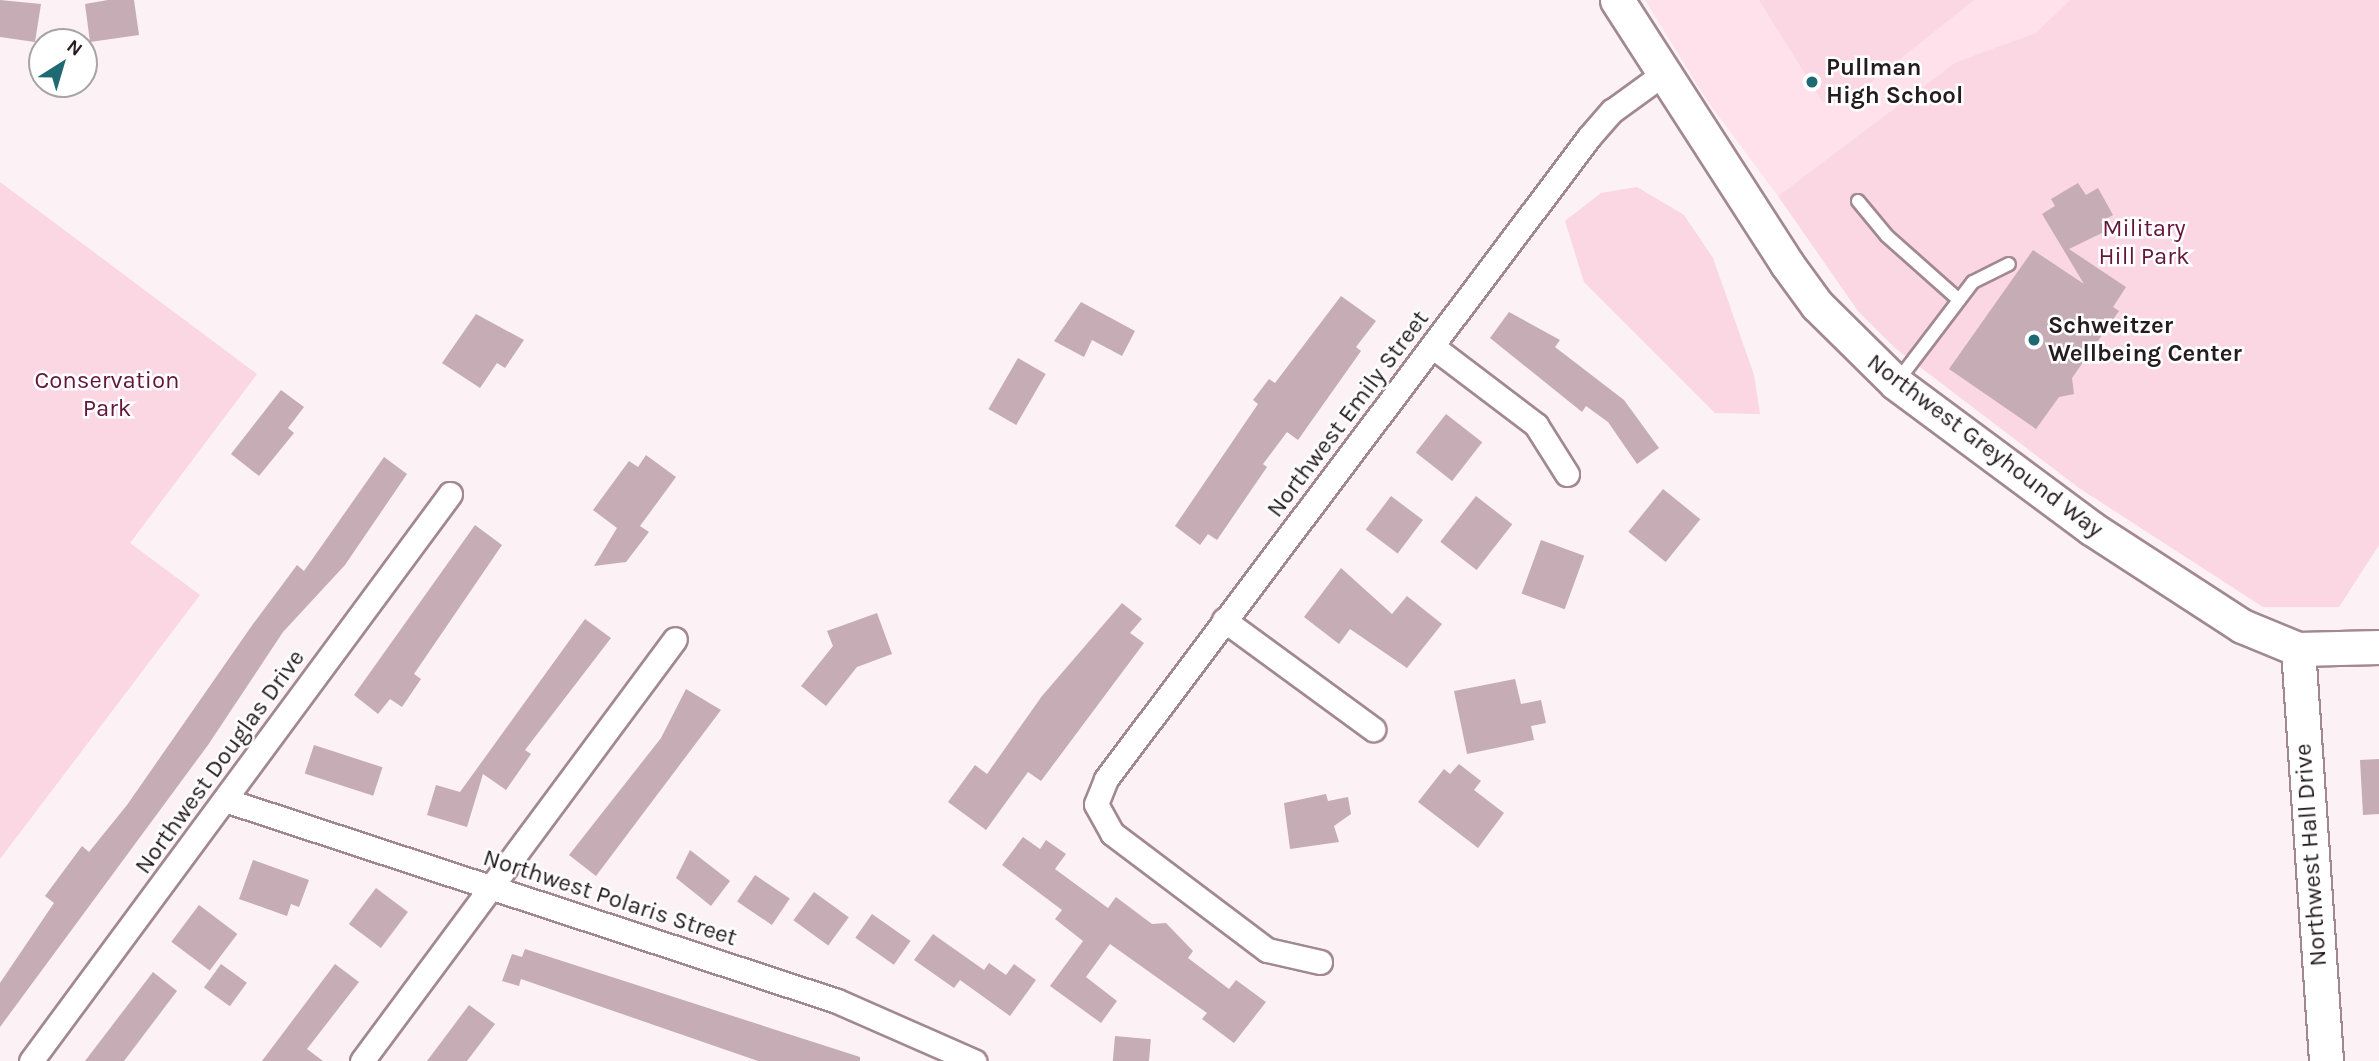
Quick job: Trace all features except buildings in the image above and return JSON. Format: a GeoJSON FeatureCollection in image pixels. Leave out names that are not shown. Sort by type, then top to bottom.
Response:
{"type":"FeatureCollection","features":[{"type":"Feature","properties":{"kind":"street","name":"Northwest Greyhound Way"},"geometry":{"type":"LineString","coordinates":[[1617,0],[1663,74],[1810,294],[1896,383],[2161,576],[2242,626],[2298,649]]}},
{"type":"Feature","properties":{"kind":"street","name":"Northwest Emily Street"},"geometry":{"type":"LineString","coordinates":[[1321,962],[1268,950],[1112,834],[1096,804],[1106,779],[1224,620],[1612,111],[1663,74]]}},
{"type":"Feature","properties":{"kind":"street"},"geometry":{"type":"LineString","coordinates":[[1432,346],[1535,425],[1567,474]]}},
{"type":"Feature","properties":{"kind":"street","name":"Northwest Douglas Drive"},"geometry":{"type":"LineString","coordinates":[[31,1061],[450,494]]}},
{"type":"Feature","properties":{"kind":"street"},"geometry":{"type":"LineString","coordinates":[[1224,620],[1373,729]]}},
{"type":"Feature","properties":{"kind":"street"},"geometry":{"type":"LineString","coordinates":[[362,1061],[489,886],[675,639]]}},
{"type":"Feature","properties":{"kind":"street"},"geometry":{"type":"LineString","coordinates":[[2298,649],[2379,647]]}},
{"type":"Feature","properties":{"kind":"street","name":"Northwest Hall Drive"},"geometry":{"type":"LineString","coordinates":[[2298,649],[2326,1061]]}},
{"type":"Feature","properties":{"kind":"street","name":"Northwest Polaris Street"},"geometry":{"type":"LineString","coordinates":[[225,800],[836,1001],[974,1061]]}},
{"type":"Feature","properties":{"kind":"lane"},"geometry":{"type":"LineString","coordinates":[[1858,201],[1959,300]]}},
{"type":"Feature","properties":{"kind":"lane"},"geometry":{"type":"LineString","coordinates":[[1896,383],[1973,282],[2009,264]]}},
{"type":"Feature","properties":{"kind":"shaded area","name":"Pullman High School"},"geometry":{"type":"Polygon","coordinates":[[[1645,0],[2070,0],[2037,33],[1956,62],[1778,196],[1708,102],[1645,0]]]}},
{"type":"Feature","properties":{"kind":"green space"},"geometry":{"type":"Polygon","coordinates":[[[1759,0],[1974,0],[1845,103],[1822,101],[1759,0]]]}},
{"type":"Feature","properties":{"kind":"green space","name":"Military Hill Park"},"geometry":{"type":"Polygon","coordinates":[[[2070,0],[2379,0],[2379,545],[2339,607],[2263,607],[2079,488],[1895,348],[1858,311],[1778,196],[1956,62],[2036,33],[2070,0]]]}},
{"type":"Feature","properties":{"kind":"green space","name":"Conservation Park"},"geometry":{"type":"Polygon","coordinates":[[[0,182],[257,374],[130,543],[200,595],[0,859],[0,182]]]}},
{"type":"Feature","properties":{"kind":"green space"},"geometry":{"type":"Polygon","coordinates":[[[1637,187],[1684,215],[1713,258],[1754,375],[1760,414],[1715,413],[1584,282],[1565,221],[1601,193],[1637,187]]]}},
{"type":"Feature","properties":{"kind":"place","name":"Pullman High School"},"geometry":{"type":"Point","coordinates":[1812,82]}},
{"type":"Feature","properties":{"kind":"place","name":"Schweitzer Wellbeing Center"},"geometry":{"type":"Point","coordinates":[2034,340]}}]}
